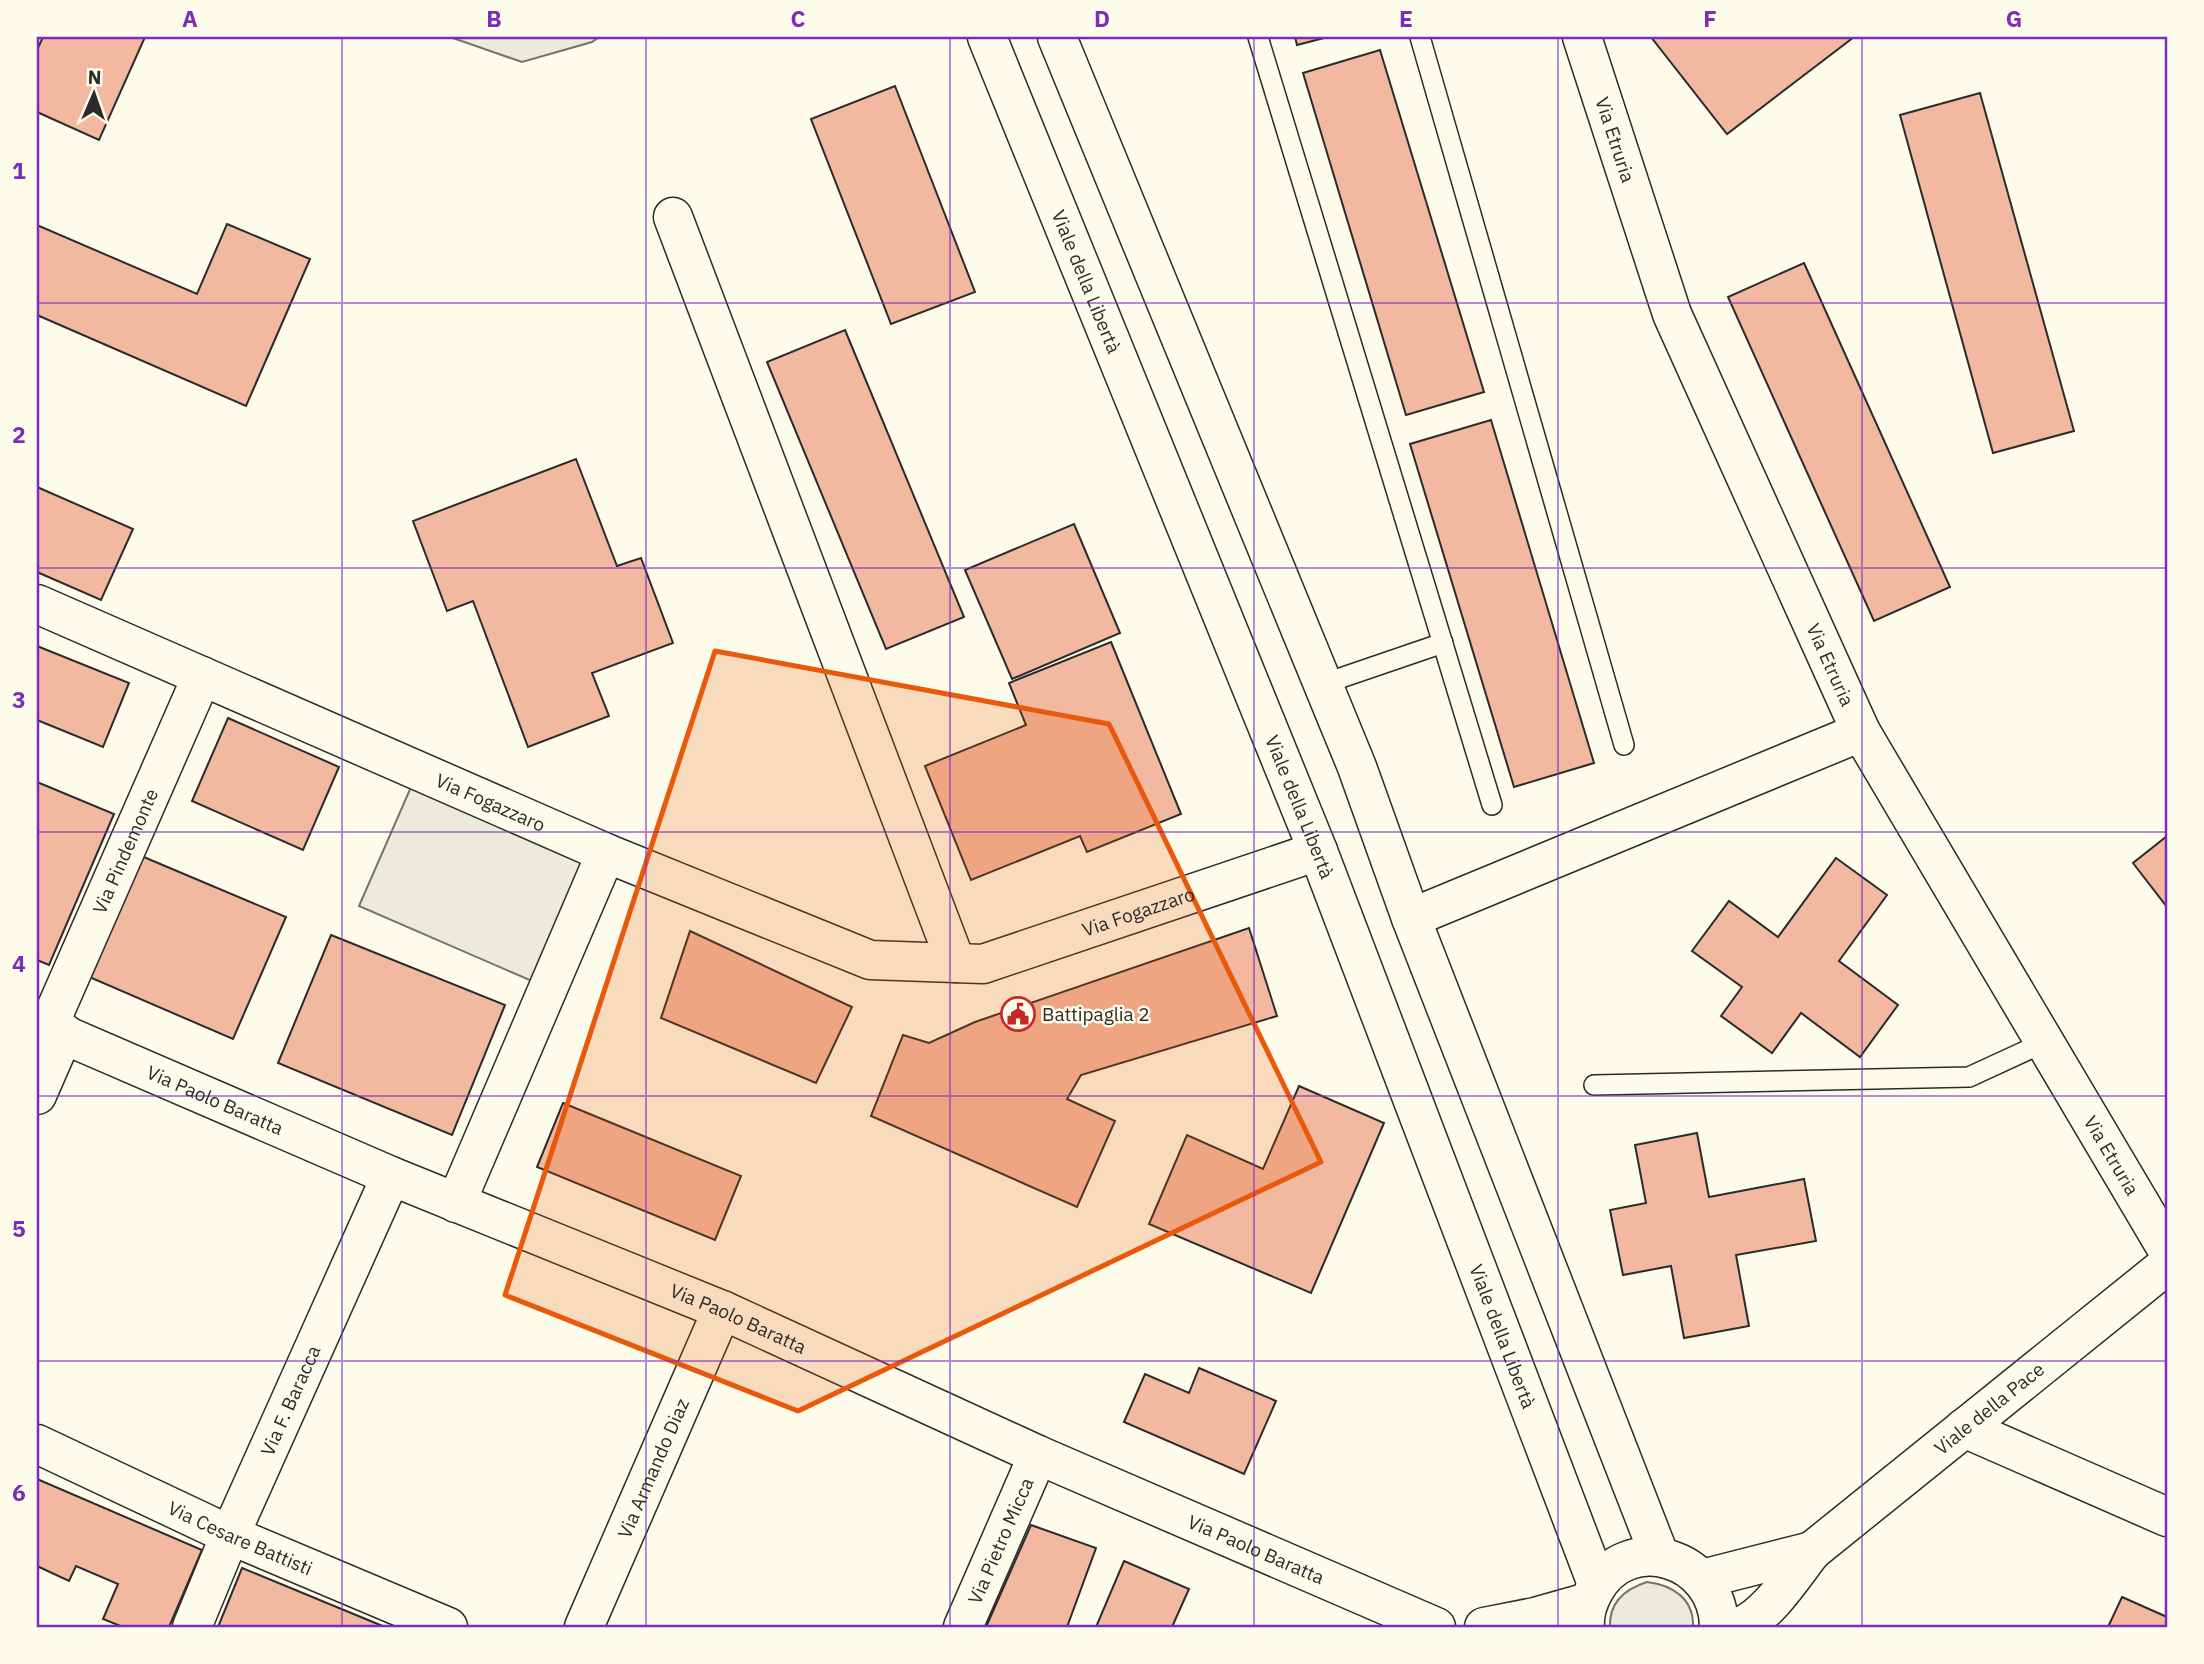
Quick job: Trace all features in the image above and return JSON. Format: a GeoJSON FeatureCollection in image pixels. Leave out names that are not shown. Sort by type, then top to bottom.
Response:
{"type":"FeatureCollection","features":[{"type":"Feature","properties":{"kind":"street","name":"Viale della Libertà"},"geometry":{"type":"LineString","coordinates":[[987,37],[1318,851],[1590,1604]]}},
{"type":"Feature","properties":{"kind":"street"},"geometry":{"type":"LineString","coordinates":[[1057,37],[1357,767],[1410,918],[1660,1557]]}},
{"type":"Feature","properties":{"kind":"street","name":"Via Etruria"},"geometry":{"type":"LineString","coordinates":[[1582,37],[1672,314],[1861,732],[2167,1249]]}},
{"type":"Feature","properties":{"kind":"street"},"geometry":{"type":"LineString","coordinates":[[673,217],[956,963]]}},
{"type":"Feature","properties":{"kind":"street","name":"Via Fogazzaro"},"geometry":{"type":"LineString","coordinates":[[37,604],[606,853],[870,960],[983,964],[1318,851]]}},
{"type":"Feature","properties":{"kind":"street","name":"Via Pindemonte"},"geometry":{"type":"LineString","coordinates":[[37,1095],[49,1028],[202,676]]}},
{"type":"Feature","properties":{"kind":"street"},"geometry":{"type":"LineString","coordinates":[[1410,918],[1861,732]]}},
{"type":"Feature","properties":{"kind":"street"},"geometry":{"type":"LineString","coordinates":[[456,1203],[606,853]]}},
{"type":"Feature","properties":{"kind":"street","name":"Via Paolo Baratta"},"geometry":{"type":"LineString","coordinates":[[49,1028],[391,1176],[722,1310],[1038,1455],[1436,1627]]}},
{"type":"Feature","properties":{"kind":"street","name":"Via F. Baracca"},"geometry":{"type":"LineString","coordinates":[[192,1627],[230,1535],[391,1176]]}},
{"type":"Feature","properties":{"kind":"street","name":"Viale della Pace"},"geometry":{"type":"LineString","coordinates":[[1739,1627],[1750,1623],[1774,1599],[1812,1551],[2167,1265]]}},
{"type":"Feature","properties":{"kind":"street","name":"Via Armando Diaz"},"geometry":{"type":"LineString","coordinates":[[584,1627],[722,1310]]}},
{"type":"Feature","properties":{"kind":"street"},"geometry":{"type":"LineString","coordinates":[[1964,1428],[2167,1517]]}},
{"type":"Feature","properties":{"kind":"street","name":"Via Cesare Battisti"},"geometry":{"type":"LineString","coordinates":[[37,1444],[230,1535],[448,1627]]}},
{"type":"Feature","properties":{"kind":"street","name":"Via Pietro Micca"},"geometry":{"type":"LineString","coordinates":[[963,1627],[1038,1455]]}},
{"type":"Feature","properties":{"kind":"street","name":"Viale della Pace"},"geometry":{"type":"LineString","coordinates":[[1702,1579],[1812,1551]]}},
{"type":"Feature","properties":{"kind":"street"},"geometry":{"type":"LineString","coordinates":[[1484,1627],[1590,1604],[1609,1571],[1625,1562],[1660,1557],[1676,1561],[1702,1579],[1713,1595],[1719,1615],[1719,1627]]}},
{"type":"Feature","properties":{"kind":"lane"},"geometry":{"type":"LineString","coordinates":[[1258,37],[1492,805]]}},
{"type":"Feature","properties":{"kind":"lane"},"geometry":{"type":"LineString","coordinates":[[1419,37],[1624,745]]}},
{"type":"Feature","properties":{"kind":"lane"},"geometry":{"type":"LineString","coordinates":[[1324,684],[1443,643]]}},
{"type":"Feature","properties":{"kind":"lane"},"geometry":{"type":"LineString","coordinates":[[1594,1085],[1969,1077],[2045,1042]]}},
{"type":"Feature","properties":{"kind":"highlighted area"},"geometry":{"type":"Polygon","coordinates":[[[715,651],[1109,724],[1321,1162],[798,1411],[505,1295],[715,651]]]}},
{"type":"Feature","properties":{"kind":"shaded area"},"geometry":{"type":"Polygon","coordinates":[[[450,37],[599,37],[592,42],[522,62],[450,37]]]}},
{"type":"Feature","properties":{"kind":"shaded area"},"geometry":{"type":"Polygon","coordinates":[[[418,771],[606,853],[548,988],[359,906],[418,771]]]}},
{"type":"Feature","properties":{"kind":"shaded area"},"geometry":{"type":"Polygon","coordinates":[[[1647,1582],[1665,1586],[1680,1595],[1690,1609],[1693,1627],[1610,1627],[1615,1604],[1625,1593],[1647,1582]]]}},
{"type":"Feature","properties":{"kind":"building"},"geometry":{"type":"Polygon","coordinates":[[[43,37],[145,37],[99,140],[37,112],[37,50],[43,37]]]}},
{"type":"Feature","properties":{"kind":"building"},"geometry":{"type":"Polygon","coordinates":[[[1295,37],[1328,37],[1297,45],[1295,37]]]}},
{"type":"Feature","properties":{"kind":"building"},"geometry":{"type":"Polygon","coordinates":[[[1651,37],[1854,37],[1727,134],[1651,37]]]}},
{"type":"Feature","properties":{"kind":"building"},"geometry":{"type":"Polygon","coordinates":[[[1380,50],[1484,392],[1406,415],[1303,73],[1380,50]]]}},
{"type":"Feature","properties":{"kind":"building"},"geometry":{"type":"Polygon","coordinates":[[[895,86],[975,292],[891,324],[811,119],[895,86]]]}},
{"type":"Feature","properties":{"kind":"building"},"geometry":{"type":"Polygon","coordinates":[[[1980,93],[2074,431],[1993,453],[1900,115],[1980,93]]]}},
{"type":"Feature","properties":{"kind":"building"},"geometry":{"type":"Polygon","coordinates":[[[227,224],[310,259],[246,406],[37,315],[37,225],[197,294],[227,224]]]}},
{"type":"Feature","properties":{"kind":"building"},"geometry":{"type":"Polygon","coordinates":[[[1804,263],[1950,587],[1874,621],[1728,297],[1804,263]]]}},
{"type":"Feature","properties":{"kind":"building"},"geometry":{"type":"Polygon","coordinates":[[[845,330],[964,617],[886,649],[767,362],[845,330]]]}},
{"type":"Feature","properties":{"kind":"building"},"geometry":{"type":"Polygon","coordinates":[[[1491,420],[1594,763],[1514,787],[1410,444],[1491,420]]]}},
{"type":"Feature","properties":{"kind":"building"},"geometry":{"type":"Polygon","coordinates":[[[576,459],[617,566],[641,558],[673,643],[592,673],[609,716],[528,747],[473,601],[447,611],[413,521],[576,459]]]}},
{"type":"Feature","properties":{"kind":"building"},"geometry":{"type":"Polygon","coordinates":[[[37,487],[133,529],[101,600],[37,572],[37,487]]]}},
{"type":"Feature","properties":{"kind":"building"},"geometry":{"type":"Polygon","coordinates":[[[1074,524],[1120,633],[1012,679],[965,570],[1074,524]]]}},
{"type":"Feature","properties":{"kind":"building"},"geometry":{"type":"Polygon","coordinates":[[[1111,642],[1181,814],[1087,852],[1080,836],[971,880],[925,766],[1026,725],[1009,683],[1111,642]]]}},
{"type":"Feature","properties":{"kind":"building"},"geometry":{"type":"Polygon","coordinates":[[[37,646],[129,683],[103,747],[37,720],[37,646]]]}},
{"type":"Feature","properties":{"kind":"building"},"geometry":{"type":"Polygon","coordinates":[[[228,718],[339,767],[303,850],[192,801],[228,718]]]}},
{"type":"Feature","properties":{"kind":"building"},"geometry":{"type":"Polygon","coordinates":[[[37,782],[114,814],[49,965],[37,960],[37,782]]]}},
{"type":"Feature","properties":{"kind":"building"},"geometry":{"type":"Polygon","coordinates":[[[2167,836],[2167,907],[2133,863],[2167,836]]]}},
{"type":"Feature","properties":{"kind":"building"},"geometry":{"type":"Polygon","coordinates":[[[139,855],[286,917],[233,1039],[87,976],[139,855]]]}},
{"type":"Feature","properties":{"kind":"building"},"geometry":{"type":"Polygon","coordinates":[[[1836,858],[1887,895],[1839,961],[1898,1005],[1860,1057],[1801,1013],[1772,1053],[1721,1016],[1742,987],[1692,951],[1729,901],[1778,937],[1836,858]]]}},
{"type":"Feature","properties":{"kind":"building"},"geometry":{"type":"Polygon","coordinates":[[[1249,928],[1277,1016],[1081,1075],[1067,1099],[1115,1121],[1077,1207],[871,1116],[903,1035],[929,1043],[975,1022],[1249,928]]]}},
{"type":"Feature","properties":{"kind":"building"},"geometry":{"type":"Polygon","coordinates":[[[690,931],[852,1007],[816,1083],[661,1018],[690,931]]]}},
{"type":"Feature","properties":{"kind":"building"},"geometry":{"type":"Polygon","coordinates":[[[331,935],[505,1005],[452,1135],[278,1063],[331,935]]]}},
{"type":"Feature","properties":{"kind":"building"},"geometry":{"type":"Polygon","coordinates":[[[1299,1086],[1384,1123],[1311,1293],[1149,1224],[1187,1135],[1263,1169],[1299,1086]]]}},
{"type":"Feature","properties":{"kind":"building"},"geometry":{"type":"Polygon","coordinates":[[[563,1103],[741,1176],[715,1240],[537,1167],[563,1103]]]}},
{"type":"Feature","properties":{"kind":"building"},"geometry":{"type":"Polygon","coordinates":[[[1697,1133],[1709,1197],[1804,1179],[1816,1241],[1736,1255],[1749,1326],[1684,1338],[1671,1266],[1623,1275],[1610,1210],[1646,1203],[1635,1145],[1697,1133]]]}},
{"type":"Feature","properties":{"kind":"building"},"geometry":{"type":"Polygon","coordinates":[[[1199,1368],[1276,1401],[1244,1474],[1124,1422],[1145,1374],[1189,1393],[1199,1368]]]}},
{"type":"Feature","properties":{"kind":"building"},"geometry":{"type":"Polygon","coordinates":[[[37,1479],[202,1550],[169,1627],[123,1627],[103,1619],[118,1584],[76,1566],[69,1581],[37,1566],[37,1479]]]}},
{"type":"Feature","properties":{"kind":"building"},"geometry":{"type":"Polygon","coordinates":[[[1031,1525],[1096,1548],[1067,1627],[986,1627],[1031,1525]]]}},
{"type":"Feature","properties":{"kind":"building"},"geometry":{"type":"Polygon","coordinates":[[[1124,1561],[1189,1589],[1172,1627],[1096,1627],[1124,1561]]]}},
{"type":"Feature","properties":{"kind":"building"},"geometry":{"type":"Polygon","coordinates":[[[242,1568],[385,1627],[218,1627],[242,1568]]]}},
{"type":"Feature","properties":{"kind":"building"},"geometry":{"type":"Polygon","coordinates":[[[2122,1597],[2167,1617],[2167,1627],[2108,1627],[2122,1597]]]}},
{"type":"Feature","properties":{"kind":"place","name":"Battipaglia 2"},"geometry":{"type":"Point","coordinates":[1018,1014]}}]}
